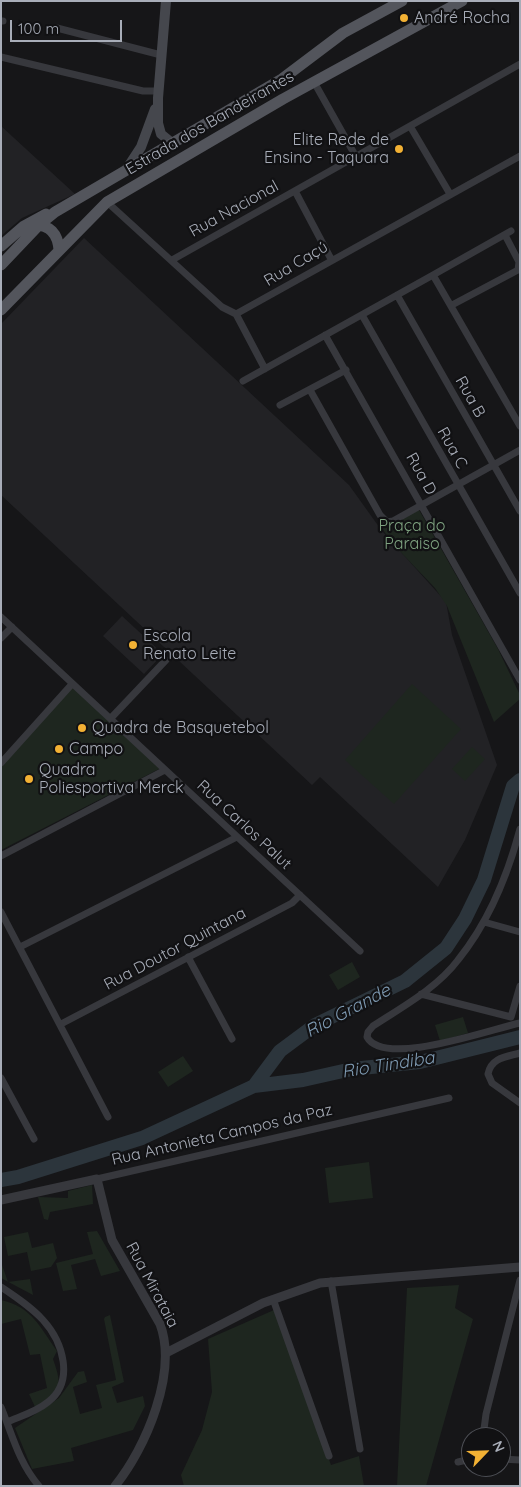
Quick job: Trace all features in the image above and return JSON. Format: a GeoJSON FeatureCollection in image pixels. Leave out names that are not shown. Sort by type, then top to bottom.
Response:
{"type":"FeatureCollection","features":[{"type":"Feature","properties":{"kind":"main road"},"geometry":{"type":"LineString","coordinates":[[166,1],[158,95],[159,130],[172,143]]}},
{"type":"Feature","properties":{"kind":"main road","name":"Estrada dos Bandeirantes"},"geometry":{"type":"LineString","coordinates":[[1,265],[39,225],[55,212],[282,79],[343,33],[402,1]]}},
{"type":"Feature","properties":{"kind":"main road","name":"Estrada dos Bandeirantes"},"geometry":{"type":"LineString","coordinates":[[1,310],[107,202],[314,82],[462,1]]}},
{"type":"Feature","properties":{"kind":"main road"},"geometry":{"type":"LineString","coordinates":[[126,170],[144,141],[158,95]]}},
{"type":"Feature","properties":{"kind":"main road"},"geometry":{"type":"LineString","coordinates":[[1,246],[24,226],[42,216],[55,212]]}},
{"type":"Feature","properties":{"kind":"main road"},"geometry":{"type":"LineString","coordinates":[[24,226],[39,225],[52,230],[56,234],[60,250]]}},
{"type":"Feature","properties":{"kind":"street"},"geometry":{"type":"LineString","coordinates":[[57,28],[161,55]]}},
{"type":"Feature","properties":{"kind":"street"},"geometry":{"type":"LineString","coordinates":[[1,57],[158,95]]}},
{"type":"Feature","properties":{"kind":"street","name":"Rua Nacional"},"geometry":{"type":"LineString","coordinates":[[172,260],[355,155],[520,64]]}},
{"type":"Feature","properties":{"kind":"street"},"geometry":{"type":"LineString","coordinates":[[314,82],[355,155]]}},
{"type":"Feature","properties":{"kind":"street"},"geometry":{"type":"LineString","coordinates":[[410,126],[450,194]]}},
{"type":"Feature","properties":{"kind":"street","name":"Rua Caçú"},"geometry":{"type":"LineString","coordinates":[[236,314],[331,259],[520,156]]}},
{"type":"Feature","properties":{"kind":"street"},"geometry":{"type":"LineString","coordinates":[[294,191],[331,259]]}},
{"type":"Feature","properties":{"kind":"street"},"geometry":{"type":"LineString","coordinates":[[107,202],[222,307],[236,314],[265,369]]}},
{"type":"Feature","properties":{"kind":"street"},"geometry":{"type":"LineString","coordinates":[[243,381],[508,233],[519,262],[518,270],[452,305]]}},
{"type":"Feature","properties":{"kind":"street"},"geometry":{"type":"LineString","coordinates":[[433,275],[520,426]]}},
{"type":"Feature","properties":{"kind":"street","name":"Rua B"},"geometry":{"type":"LineString","coordinates":[[397,295],[520,512]]}},
{"type":"Feature","properties":{"kind":"street","name":"Rua C"},"geometry":{"type":"LineString","coordinates":[[362,314],[520,593]]}},
{"type":"Feature","properties":{"kind":"street","name":"Rua D"},"geometry":{"type":"LineString","coordinates":[[325,335],[520,680]]}},
{"type":"Feature","properties":{"kind":"street"},"geometry":{"type":"LineString","coordinates":[[280,405],[346,370]]}},
{"type":"Feature","properties":{"kind":"street"},"geometry":{"type":"LineString","coordinates":[[310,390],[380,514],[387,522],[520,450]]}},
{"type":"Feature","properties":{"kind":"street","name":"Rua Carlos Palut"},"geometry":{"type":"LineString","coordinates":[[1,617],[360,951]]}},
{"type":"Feature","properties":{"kind":"street"},"geometry":{"type":"LineString","coordinates":[[1,638],[12,627]]}},
{"type":"Feature","properties":{"kind":"street"},"geometry":{"type":"LineString","coordinates":[[111,718],[166,660]]}},
{"type":"Feature","properties":{"kind":"street"},"geometry":{"type":"LineString","coordinates":[[1,763],[72,684]]}},
{"type":"Feature","properties":{"kind":"street"},"geometry":{"type":"LineString","coordinates":[[1,856],[165,770]]}},
{"type":"Feature","properties":{"kind":"street"},"geometry":{"type":"LineString","coordinates":[[520,828],[518,848],[484,922],[458,961],[421,994],[373,1026],[368,1032],[369,1042],[386,1049],[419,1049],[520,1023]]}},
{"type":"Feature","properties":{"kind":"street"},"geometry":{"type":"LineString","coordinates":[[20,947],[237,837]]}},
{"type":"Feature","properties":{"kind":"street","name":"Rua Doutor Quintana"},"geometry":{"type":"LineString","coordinates":[[61,1024],[292,903],[300,895]]}},
{"type":"Feature","properties":{"kind":"street"},"geometry":{"type":"LineString","coordinates":[[1,912],[108,1117]]}},
{"type":"Feature","properties":{"kind":"street"},"geometry":{"type":"LineString","coordinates":[[484,922],[520,932]]}},
{"type":"Feature","properties":{"kind":"street"},"geometry":{"type":"LineString","coordinates":[[188,956],[232,1039]]}},
{"type":"Feature","properties":{"kind":"street"},"geometry":{"type":"LineString","coordinates":[[511,1017],[520,986]]}},
{"type":"Feature","properties":{"kind":"street"},"geometry":{"type":"LineString","coordinates":[[421,994],[511,1017],[520,1023]]}},
{"type":"Feature","properties":{"kind":"street"},"geometry":{"type":"LineString","coordinates":[[520,1053],[500,1058],[492,1063],[488,1074],[490,1080],[520,1103]]}},
{"type":"Feature","properties":{"kind":"street"},"geometry":{"type":"LineString","coordinates":[[1,1078],[34,1139]]}},
{"type":"Feature","properties":{"kind":"street"},"geometry":{"type":"LineString","coordinates":[[1,1097],[11,1096]]}},
{"type":"Feature","properties":{"kind":"street","name":"Rua Antonieta Campos da Paz"},"geometry":{"type":"LineString","coordinates":[[1,1200],[449,1098]]}},
{"type":"Feature","properties":{"kind":"street","name":"Rua Mirataia"},"geometry":{"type":"LineString","coordinates":[[96,1179],[112,1240],[160,1324],[166,1353],[160,1389],[150,1424],[138,1453],[115,1486]]}},
{"type":"Feature","properties":{"kind":"street"},"geometry":{"type":"LineString","coordinates":[[166,1353],[208,1330],[273,1299],[331,1281],[520,1267]]}},
{"type":"Feature","properties":{"kind":"street"},"geometry":{"type":"LineString","coordinates":[[484,1427],[520,1280]]}},
{"type":"Feature","properties":{"kind":"street"},"geometry":{"type":"LineString","coordinates":[[331,1281],[360,1448]]}},
{"type":"Feature","properties":{"kind":"street"},"geometry":{"type":"LineString","coordinates":[[1,1287],[29,1307],[45,1322],[61,1350],[64,1370],[60,1387],[50,1402],[26,1415],[7,1422]]}},
{"type":"Feature","properties":{"kind":"street"},"geometry":{"type":"LineString","coordinates":[[273,1299],[329,1456]]}},
{"type":"Feature","properties":{"kind":"street"},"geometry":{"type":"LineString","coordinates":[[1,1407],[17,1451],[28,1473],[39,1486]]}},
{"type":"Feature","properties":{"kind":"shaded area"},"geometry":{"type":"Polygon","coordinates":[[[1,126],[75,194],[22,218],[1,236],[1,126]]]}},
{"type":"Feature","properties":{"kind":"shaded area"},"geometry":{"type":"Polygon","coordinates":[[[84,238],[349,485],[382,531],[446,602],[452,635],[497,765],[465,840],[438,887],[320,777],[312,785],[1,495],[1,324],[84,238]]]}},
{"type":"Feature","properties":{"kind":"shaded area","name":"Escola Renato Leite"},"geometry":{"type":"Polygon","coordinates":[[[122,616],[163,654],[144,674],[103,636],[122,616]]]}},
{"type":"Feature","properties":{"kind":"green space","name":"Praça do Paraiso"},"geometry":{"type":"Polygon","coordinates":[[[419,510],[498,649],[520,695],[520,699],[494,722],[447,606],[435,588],[391,542],[382,528],[419,510]]]}},
{"type":"Feature","properties":{"kind":"green space"},"geometry":{"type":"Polygon","coordinates":[[[412,684],[461,729],[394,804],[345,760],[412,684]]]}},
{"type":"Feature","properties":{"kind":"green space"},"geometry":{"type":"Polygon","coordinates":[[[72,685],[161,768],[1,850],[1,762],[72,685]]]}},
{"type":"Feature","properties":{"kind":"green space"},"geometry":{"type":"Polygon","coordinates":[[[472,747],[485,759],[465,781],[452,769],[472,747]]]}},
{"type":"Feature","properties":{"kind":"green space"},"geometry":{"type":"Polygon","coordinates":[[[352,962],[360,977],[338,990],[329,975],[352,962]]]}},
{"type":"Feature","properties":{"kind":"green space"},"geometry":{"type":"Polygon","coordinates":[[[463,1017],[468,1033],[440,1041],[435,1025],[463,1017]]]}},
{"type":"Feature","properties":{"kind":"green space"},"geometry":{"type":"Polygon","coordinates":[[[183,1056],[193,1071],[168,1087],[158,1072],[183,1056]]]}},
{"type":"Feature","properties":{"kind":"green space"},"geometry":{"type":"Polygon","coordinates":[[[369,1162],[373,1198],[329,1203],[325,1168],[369,1162]]]}},
{"type":"Feature","properties":{"kind":"green space"},"geometry":{"type":"Polygon","coordinates":[[[92,1185],[93,1204],[50,1212],[48,1220],[44,1219],[38,1197],[68,1198],[68,1191],[92,1185]]]}},
{"type":"Feature","properties":{"kind":"green space"},"geometry":{"type":"Polygon","coordinates":[[[97,1231],[120,1271],[101,1276],[95,1259],[71,1265],[77,1289],[63,1291],[56,1263],[93,1254],[87,1232],[97,1231]]]}},
{"type":"Feature","properties":{"kind":"green space"},"geometry":{"type":"Polygon","coordinates":[[[28,1232],[32,1248],[53,1243],[57,1258],[51,1267],[31,1271],[27,1252],[8,1256],[4,1237],[28,1232]]]}},
{"type":"Feature","properties":{"kind":"green space"},"geometry":{"type":"Polygon","coordinates":[[[1,1262],[8,1282],[1,1278],[1,1262]]]}},
{"type":"Feature","properties":{"kind":"green space"},"geometry":{"type":"Polygon","coordinates":[[[30,1279],[33,1295],[8,1282],[30,1279]]]}},
{"type":"Feature","properties":{"kind":"green space"},"geometry":{"type":"Polygon","coordinates":[[[459,1285],[455,1308],[473,1319],[426,1486],[397,1486],[407,1288],[459,1285]]]}},
{"type":"Feature","properties":{"kind":"green space"},"geometry":{"type":"Polygon","coordinates":[[[1,1300],[12,1303],[28,1313],[40,1326],[57,1351],[53,1359],[59,1383],[50,1397],[36,1409],[29,1394],[47,1388],[40,1354],[30,1355],[21,1319],[1,1324],[1,1300]]]}},
{"type":"Feature","properties":{"kind":"green space"},"geometry":{"type":"Polygon","coordinates":[[[274,1310],[331,1465],[359,1456],[364,1486],[184,1486],[181,1475],[202,1430],[212,1392],[208,1339],[274,1310]]]}},
{"type":"Feature","properties":{"kind":"green space"},"geometry":{"type":"Polygon","coordinates":[[[110,1315],[124,1382],[112,1387],[117,1403],[143,1396],[145,1406],[133,1430],[71,1448],[74,1461],[32,1469],[15,1428],[59,1398],[78,1372],[84,1371],[87,1382],[73,1387],[80,1414],[102,1408],[96,1385],[116,1380],[104,1319],[110,1315]]]}},
{"type":"Feature","properties":{"kind":"waterway","name":"Rio Grande"},"geometry":{"type":"LineString","coordinates":[[1,1180],[18,1177],[142,1138],[254,1086],[280,1051],[315,1025],[405,981],[446,948],[465,919],[484,880],[513,786],[520,780]]}},
{"type":"Feature","properties":{"kind":"waterway","name":"Rio Tindiba"},"geometry":{"type":"LineString","coordinates":[[254,1086],[303,1080],[352,1069],[420,1062],[520,1037]]}},
{"type":"Feature","properties":{"kind":"place","name":"André Rocha"},"geometry":{"type":"Point","coordinates":[404,18]}},
{"type":"Feature","properties":{"kind":"place","name":"Elite Rede de Ensino - Taquara"},"geometry":{"type":"Point","coordinates":[399,149]}},
{"type":"Feature","properties":{"kind":"place","name":"Escola Renato Leite"},"geometry":{"type":"Point","coordinates":[133,645]}},
{"type":"Feature","properties":{"kind":"place","name":"Quadra de Basquetebol"},"geometry":{"type":"Point","coordinates":[82,728]}},
{"type":"Feature","properties":{"kind":"place","name":"Campo"},"geometry":{"type":"Point","coordinates":[59,749]}},
{"type":"Feature","properties":{"kind":"place","name":"Quadra Poliesportiva Merck"},"geometry":{"type":"Point","coordinates":[29,779]}}]}
